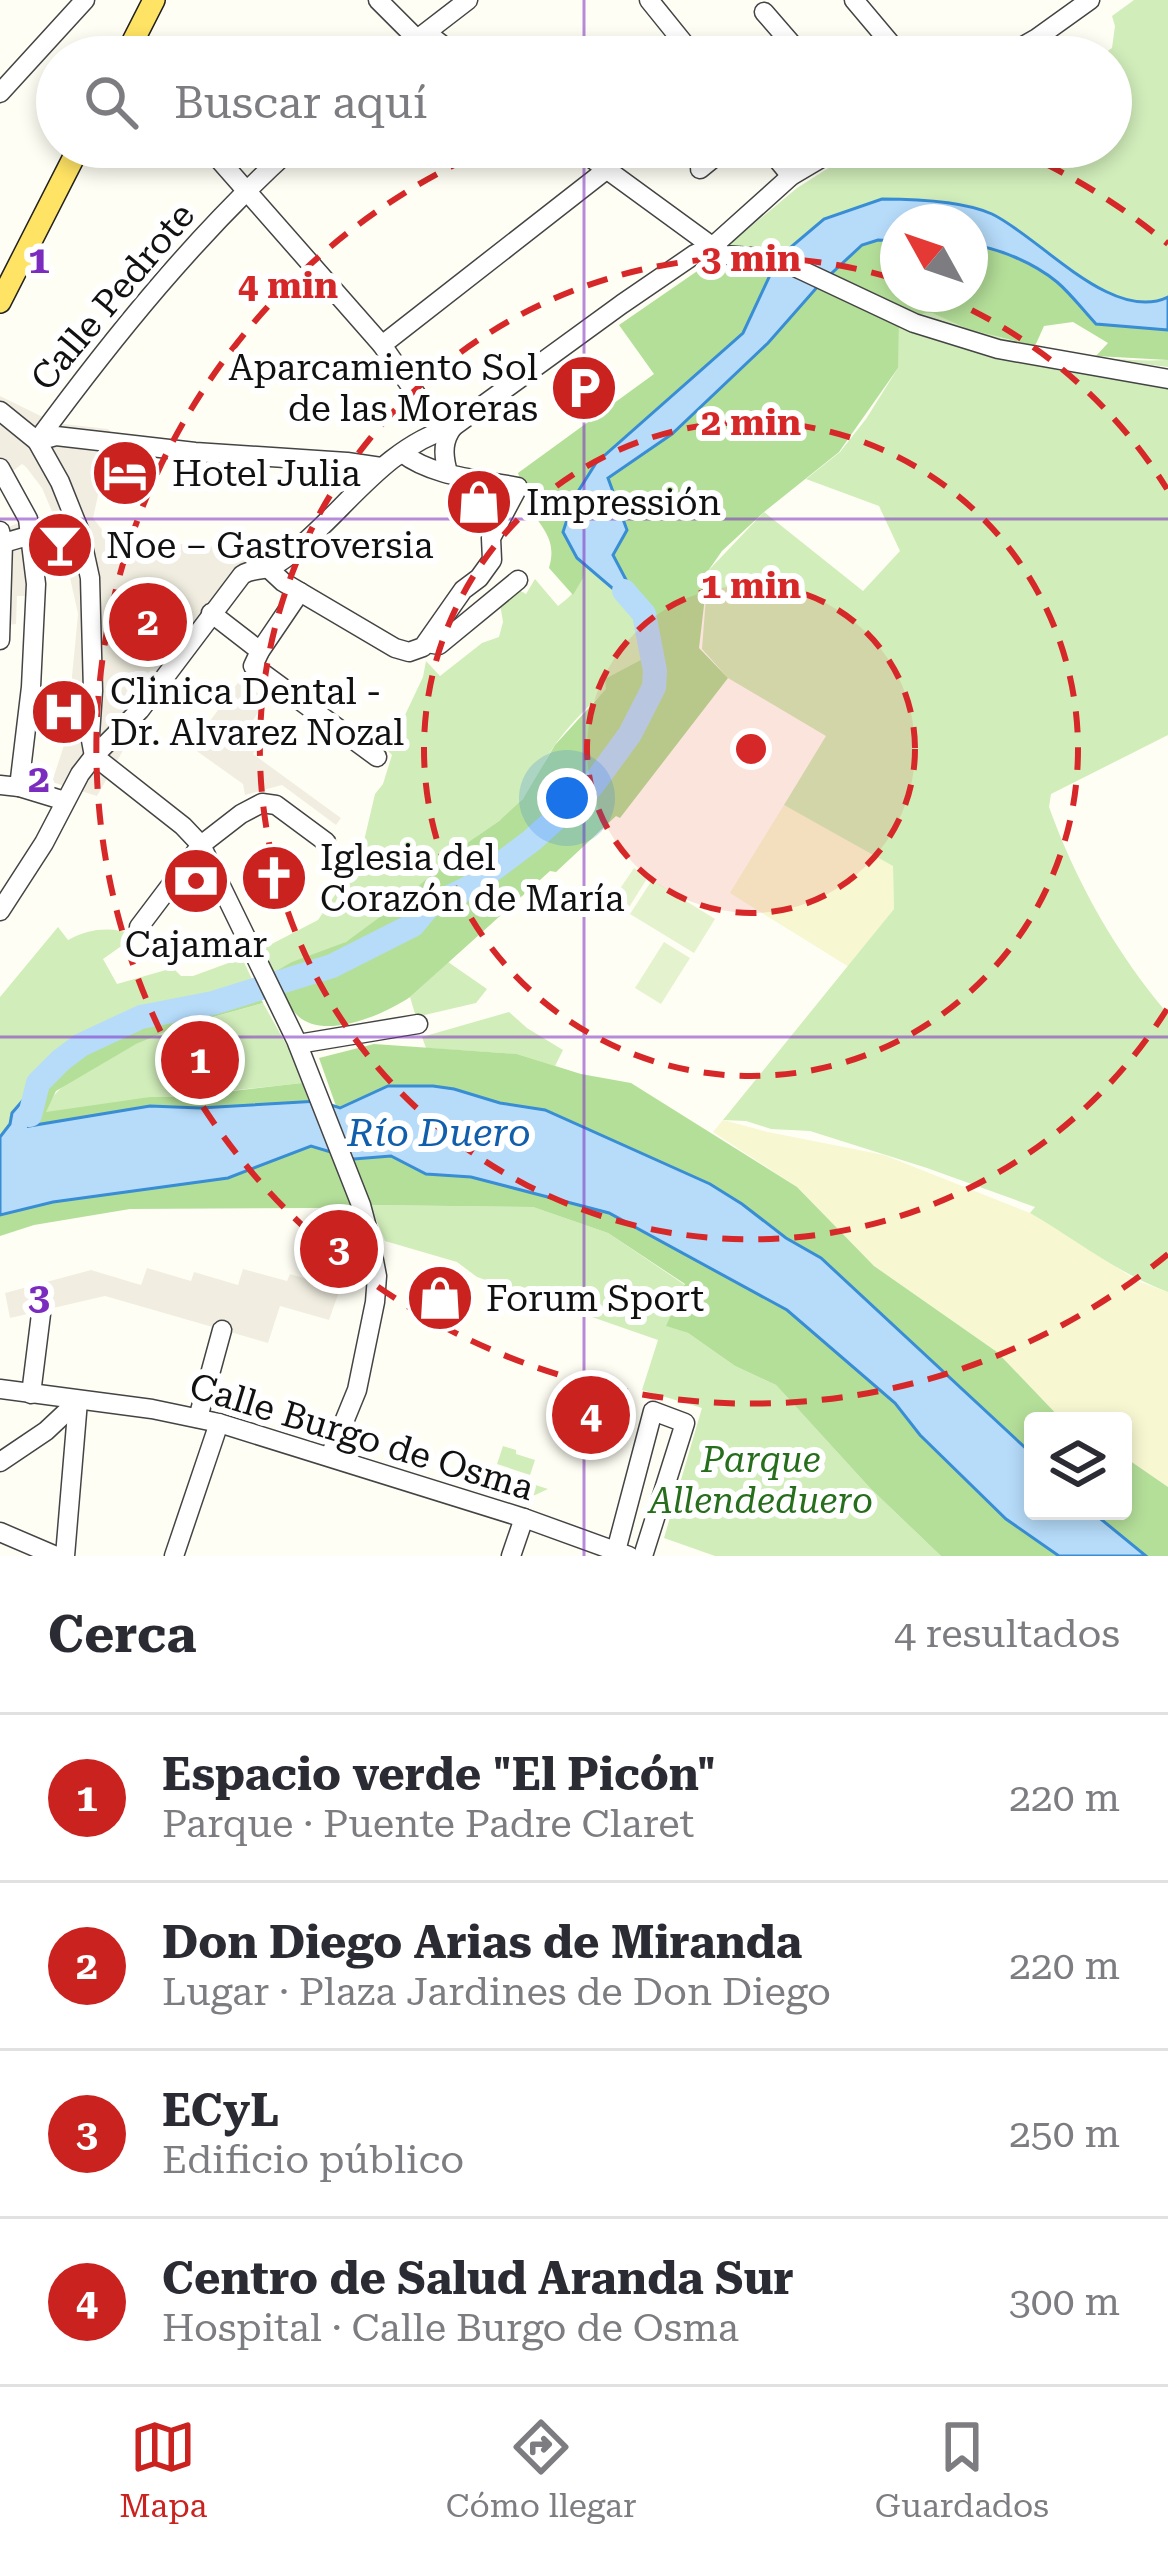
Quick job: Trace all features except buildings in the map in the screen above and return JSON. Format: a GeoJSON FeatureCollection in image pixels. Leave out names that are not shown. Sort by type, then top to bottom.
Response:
{"type":"FeatureCollection","features":[{"type":"Feature","properties":{"kind":"main road"},"geometry":{"type":"LineString","coordinates":[[136,36],[154,0]]}},
{"type":"Feature","properties":{"kind":"main road"},"geometry":{"type":"LineString","coordinates":[[0,302],[68,168]]}},
{"type":"Feature","properties":{"kind":"street"},"geometry":{"type":"LineString","coordinates":[[52,36],[85,0]]}},
{"type":"Feature","properties":{"kind":"street"},"geometry":{"type":"LineString","coordinates":[[378,0],[422,36],[468,0]]}},
{"type":"Feature","properties":{"kind":"street"},"geometry":{"type":"LineString","coordinates":[[649,0],[677,36]]}},
{"type":"Feature","properties":{"kind":"street"},"geometry":{"type":"LineString","coordinates":[[1030,36],[1066,7],[1090,0]]}},
{"type":"Feature","properties":{"kind":"street"},"geometry":{"type":"LineString","coordinates":[[858,1],[886,36]]}},
{"type":"Feature","properties":{"kind":"street"},"geometry":{"type":"LineString","coordinates":[[764,12],[784,36]]}},
{"type":"Feature","properties":{"kind":"street"},"geometry":{"type":"LineString","coordinates":[[0,93],[36,54]]}},
{"type":"Feature","properties":{"kind":"street"},"geometry":{"type":"LineString","coordinates":[[226,168],[382,345],[447,428],[445,440],[463,472]]}},
{"type":"Feature","properties":{"kind":"street","name":"Calle Pedrote"},"geometry":{"type":"LineString","coordinates":[[38,441],[181,258],[270,168]]}},
{"type":"Feature","properties":{"kind":"street"},"geometry":{"type":"LineString","coordinates":[[603,168],[724,255],[778,259],[922,327],[998,349],[1168,379]]}},
{"type":"Feature","properties":{"kind":"street"},"geometry":{"type":"LineString","coordinates":[[784,168],[791,176]]}},
{"type":"Feature","properties":{"kind":"street"},"geometry":{"type":"LineString","coordinates":[[0,910],[94,756],[140,710],[236,581],[291,555],[381,467],[447,428],[695,254],[712,247],[805,168]]}},
{"type":"Feature","properties":{"kind":"street"},"geometry":{"type":"LineString","coordinates":[[382,345],[606,170]]}},
{"type":"Feature","properties":{"kind":"street"},"geometry":{"type":"LineString","coordinates":[[0,411],[38,441],[76,522],[90,578],[94,756],[184,826],[201,845],[302,1054],[361,1205],[370,1234],[376,1292],[357,1390],[337,1458]]}},
{"type":"Feature","properties":{"kind":"street"},"geometry":{"type":"LineString","coordinates":[[38,441],[56,436],[381,467]]}},
{"type":"Feature","properties":{"kind":"street"},"geometry":{"type":"LineString","coordinates":[[258,570],[395,648],[409,652],[427,644],[463,590],[492,560],[491,538],[518,487],[463,472],[440,472],[409,449]]}},
{"type":"Feature","properties":{"kind":"street"},"geometry":{"type":"LineString","coordinates":[[347,462],[361,488]]}},
{"type":"Feature","properties":{"kind":"street"},"geometry":{"type":"LineString","coordinates":[[0,468],[28,519],[34,565],[31,687],[10,786],[65,801]]}},
{"type":"Feature","properties":{"kind":"street"},"geometry":{"type":"LineString","coordinates":[[0,640],[1,539],[76,522]]}},
{"type":"Feature","properties":{"kind":"street"},"geometry":{"type":"LineString","coordinates":[[3,567],[24,561],[34,565]]}},
{"type":"Feature","properties":{"kind":"street"},"geometry":{"type":"LineString","coordinates":[[427,644],[439,645],[518,580]]}},
{"type":"Feature","properties":{"kind":"street"},"geometry":{"type":"LineString","coordinates":[[300,592],[253,664],[377,757]]}},
{"type":"Feature","properties":{"kind":"street"},"geometry":{"type":"LineString","coordinates":[[211,613],[260,651]]}},
{"type":"Feature","properties":{"kind":"street"},"geometry":{"type":"LineString","coordinates":[[140,927],[201,845],[253,807],[268,802],[276,805],[326,842]]}},
{"type":"Feature","properties":{"kind":"street"},"geometry":{"type":"LineString","coordinates":[[302,1054],[418,1024]]}},
{"type":"Feature","properties":{"kind":"street"},"geometry":{"type":"LineString","coordinates":[[31,1394],[40,1314]]}},
{"type":"Feature","properties":{"kind":"street"},"geometry":{"type":"LineString","coordinates":[[198,1418],[222,1330]]}},
{"type":"Feature","properties":{"kind":"street","name":"Calle Burgo de Osma"},"geometry":{"type":"LineString","coordinates":[[0,1389],[219,1423],[524,1518],[622,1554]]}},
{"type":"Feature","properties":{"kind":"street"},"geometry":{"type":"LineString","coordinates":[[0,1462],[46,1431],[78,1401]]}},
{"type":"Feature","properties":{"kind":"street"},"geometry":{"type":"LineString","coordinates":[[65,1556],[78,1401]]}},
{"type":"Feature","properties":{"kind":"street"},"geometry":{"type":"LineString","coordinates":[[622,1554],[653,1412],[685,1423],[643,1556]]}},
{"type":"Feature","properties":{"kind":"street"},"geometry":{"type":"LineString","coordinates":[[174,1556],[219,1423]]}},
{"type":"Feature","properties":{"kind":"street"},"geometry":{"type":"LineString","coordinates":[[511,1556],[524,1518]]}},
{"type":"Feature","properties":{"kind":"street"},"geometry":{"type":"LineString","coordinates":[[0,1532],[56,1556]]}},
{"type":"Feature","properties":{"kind":"green space"},"geometry":{"type":"Polygon","coordinates":[[[1134,0],[1168,0],[1168,297],[1155,304],[1103,292],[988,213],[988,204],[922,199],[880,204],[880,216],[778,258],[771,248],[740,250],[730,244],[828,168],[1132,168],[1132,36],[1114,36],[1112,16],[1134,0]]]}},
{"type":"Feature","properties":{"kind":"green space"},"geometry":{"type":"Polygon","coordinates":[[[880,240],[880,312],[988,312],[988,248],[1048,275],[1096,324],[1168,330],[1168,360],[1096,356],[1108,343],[1073,322],[1044,326],[1035,346],[968,329],[932,313],[899,316],[898,368],[839,452],[764,512],[722,551],[708,571],[699,648],[728,678],[620,818],[616,816],[556,872],[550,871],[410,997],[353,1023],[321,1026],[307,1022],[286,1000],[274,972],[346,942],[499,821],[523,799],[555,745],[606,689],[605,679],[652,654],[644,615],[613,555],[627,530],[608,478],[672,434],[862,244],[880,240]]]}},
{"type":"Feature","properties":{"kind":"green space"},"geometry":{"type":"Polygon","coordinates":[[[778,258],[743,333],[596,463],[574,498],[563,532],[585,564],[573,595],[549,568],[549,541],[518,473],[654,374],[619,325],[706,265],[778,258]]]}},
{"type":"Feature","properties":{"kind":"green space"},"geometry":{"type":"Polygon","coordinates":[[[932,313],[987,334],[1047,349],[1109,359],[1168,360],[1168,367],[1128,362],[1168,371],[1168,735],[1051,794],[1049,807],[1099,916],[1168,1014],[1168,1292],[1115,1266],[1030,1213],[1035,1207],[810,1131],[723,1120],[894,909],[893,866],[784,805],[826,736],[728,678],[702,649],[708,571],[764,512],[863,591],[900,551],[879,506],[806,479],[840,452],[898,368],[896,316],[932,313]]]}},
{"type":"Feature","properties":{"kind":"green space"},"geometry":{"type":"Polygon","coordinates":[[[586,560],[644,614],[652,654],[578,717],[511,812],[360,934],[274,972],[264,948],[318,920],[360,858],[375,794],[392,755],[388,751],[426,661],[440,676],[482,643],[499,637],[500,604],[517,589],[526,594],[535,579],[558,606],[578,586],[586,560]]]}},
{"type":"Feature","properties":{"kind":"green space"},"geometry":{"type":"Polygon","coordinates":[[[784,805],[893,865],[894,909],[849,967],[730,893],[784,805]]]}},
{"type":"Feature","properties":{"kind":"green space"},"geometry":{"type":"Polygon","coordinates":[[[634,868],[648,877],[626,912],[611,902],[634,868]]]}},
{"type":"Feature","properties":{"kind":"green space"},"geometry":{"type":"Polygon","coordinates":[[[652,880],[715,919],[694,953],[630,914],[652,880]]]}},
{"type":"Feature","properties":{"kind":"green space"},"geometry":{"type":"Polygon","coordinates":[[[58,927],[68,940],[102,930],[137,935],[103,959],[117,984],[173,968],[181,976],[193,976],[242,958],[257,990],[145,1016],[70,1054],[12,1113],[0,1136],[0,997],[58,927]]]}},
{"type":"Feature","properties":{"kind":"green space"},"geometry":{"type":"Polygon","coordinates":[[[664,942],[690,958],[661,1004],[635,988],[664,942]]]}},
{"type":"Feature","properties":{"kind":"green space"},"geometry":{"type":"Polygon","coordinates":[[[448,962],[487,989],[476,1003],[416,1017],[410,997],[448,962]]]}},
{"type":"Feature","properties":{"kind":"green space"},"geometry":{"type":"Polygon","coordinates":[[[257,990],[263,1003],[136,1044],[56,1091],[46,1112],[302,1083],[309,1102],[150,1106],[28,1126],[41,1090],[38,1083],[82,1045],[145,1018],[257,990]]]}},
{"type":"Feature","properties":{"kind":"green space"},"geometry":{"type":"Polygon","coordinates":[[[263,1003],[302,1083],[45,1113],[60,1089],[105,1058],[157,1036],[263,1003]]]}},
{"type":"Feature","properties":{"kind":"green space"},"geometry":{"type":"Polygon","coordinates":[[[509,1012],[563,1050],[555,1066],[517,1054],[426,1048],[422,1037],[509,1012]]]}},
{"type":"Feature","properties":{"kind":"green space"},"geometry":{"type":"Polygon","coordinates":[[[374,1044],[517,1054],[581,1074],[631,1083],[797,1187],[874,1266],[997,1352],[1054,1412],[1024,1412],[1024,1447],[821,1258],[710,1184],[545,1110],[454,1089],[388,1086],[340,1108],[319,1058],[374,1044]]]}},
{"type":"Feature","properties":{"kind":"green space"},"geometry":{"type":"Polygon","coordinates":[[[723,1120],[884,1155],[1030,1213],[1137,1281],[1168,1292],[1168,1487],[1132,1462],[1132,1412],[1054,1412],[997,1352],[874,1266],[797,1187],[713,1132],[723,1120]]]}},
{"type":"Feature","properties":{"kind":"green space"},"geometry":{"type":"Polygon","coordinates":[[[311,1146],[354,1159],[391,1156],[426,1173],[471,1177],[609,1213],[787,1310],[895,1403],[920,1435],[1005,1519],[1059,1556],[941,1556],[870,1488],[776,1385],[735,1366],[688,1333],[666,1326],[685,1284],[608,1233],[533,1207],[130,1209],[34,1225],[0,1236],[0,1215],[53,1202],[228,1178],[311,1146]]]}},
{"type":"Feature","properties":{"kind":"green space","name":"Parque Allendeduero"},"geometry":{"type":"Polygon","coordinates":[[[370,1205],[533,1207],[608,1233],[685,1285],[667,1326],[688,1333],[735,1366],[776,1385],[870,1488],[941,1556],[715,1556],[664,1538],[702,1408],[642,1390],[658,1340],[477,1277],[457,1262],[385,1241],[370,1205]]]}},
{"type":"Feature","properties":{"kind":"green space"},"geometry":{"type":"Polygon","coordinates":[[[503,1446],[535,1460],[530,1475],[497,1464],[503,1446]]]}},
{"type":"Feature","properties":{"kind":"green space"},"geometry":{"type":"Polygon","coordinates":[[[1132,1462],[1168,1487],[1168,1556],[1146,1556],[1102,1520],[1132,1520],[1132,1462]]]}},
{"type":"Feature","properties":{"kind":"green space"},"geometry":{"type":"Polygon","coordinates":[[[495,1472],[548,1489],[533,1496],[491,1482],[495,1472]]]}},
{"type":"Feature","properties":{"kind":"shaded area"},"geometry":{"type":"Polygon","coordinates":[[[0,396],[55,423],[108,429],[119,442],[107,455],[93,518],[103,531],[158,542],[271,552],[125,747],[97,796],[52,782],[66,739],[78,614],[59,528],[42,488],[26,467],[22,464],[13,471],[0,456],[0,396]]]}},
{"type":"Feature","properties":{"kind":"shaded area"},"geometry":{"type":"Polygon","coordinates":[[[18,523],[27,535],[28,596],[17,596],[16,624],[0,626],[0,531],[18,523]]]}},
{"type":"Feature","properties":{"kind":"shaded area"},"geometry":{"type":"Polygon","coordinates":[[[240,680],[267,700],[242,736],[257,748],[253,754],[341,818],[336,825],[282,785],[245,795],[243,784],[191,747],[240,680]]]}},
{"type":"Feature","properties":{"kind":"shaded area"},"geometry":{"type":"Polygon","coordinates":[[[147,1268],[191,1281],[194,1272],[238,1285],[243,1269],[287,1281],[290,1274],[340,1289],[329,1320],[280,1306],[268,1343],[105,1296],[10,1318],[5,1293],[91,1270],[141,1285],[147,1268]]]}},
{"type":"Feature","properties":{"kind":"water"},"geometry":{"type":"Polygon","coordinates":[[[882,199],[953,204],[880,204],[880,240],[862,245],[819,285],[768,343],[672,434],[608,478],[627,530],[613,555],[647,629],[617,592],[577,558],[563,532],[574,498],[596,463],[743,333],[778,258],[824,219],[882,199]]]}},
{"type":"Feature","properties":{"kind":"water"},"geometry":{"type":"Polygon","coordinates":[[[988,213],[1100,289],[1146,302],[1168,297],[1168,330],[1096,324],[1062,287],[988,248],[988,213]]]}},
{"type":"Feature","properties":{"kind":"water","name":"Río Duero"},"geometry":{"type":"Polygon","coordinates":[[[38,1083],[41,1089],[29,1126],[150,1106],[319,1101],[340,1108],[388,1086],[454,1089],[545,1110],[710,1184],[821,1258],[1024,1447],[1024,1520],[1102,1520],[1146,1556],[1059,1556],[1006,1519],[920,1435],[895,1403],[787,1310],[609,1213],[471,1177],[426,1174],[391,1156],[354,1159],[311,1146],[228,1178],[53,1202],[0,1215],[0,1137],[12,1113],[38,1083]]]}},
{"type":"Feature","properties":{"kind":"waterway"},"geometry":{"type":"LineString","coordinates":[[30,1115],[38,1083],[81,1045],[141,1017],[213,1003],[332,966],[413,925],[428,907],[468,888],[531,841],[592,786],[630,734],[654,687],[644,614],[624,591]]}},
{"type":"Feature","properties":{"kind":"place","name":"Aparcamiento Sol de las Moreras"},"geometry":{"type":"Point","coordinates":[584,388]}},
{"type":"Feature","properties":{"kind":"place","name":"Hotel Julia"},"geometry":{"type":"Point","coordinates":[125,473]}},
{"type":"Feature","properties":{"kind":"place","name":"Impressión"},"geometry":{"type":"Point","coordinates":[479,502]}},
{"type":"Feature","properties":{"kind":"place","name":"Noe – Gastroversia"},"geometry":{"type":"Point","coordinates":[60,545]}},
{"type":"Feature","properties":{"kind":"place","name":"Don Diego Arias de Miranda"},"geometry":{"type":"Point","coordinates":[148,622]}},
{"type":"Feature","properties":{"kind":"place","name":"Clinica Dental - Dr. Alvarez Nozal"},"geometry":{"type":"Point","coordinates":[64,712]}},
{"type":"Feature","properties":{"kind":"place","name":"Iglesia del Corazón de María"},"geometry":{"type":"Point","coordinates":[274,878]}},
{"type":"Feature","properties":{"kind":"place","name":"Cajamar"},"geometry":{"type":"Point","coordinates":[196,881]}},
{"type":"Feature","properties":{"kind":"place","name":"Espacio verde \"El Picón\""},"geometry":{"type":"Point","coordinates":[200,1060]}},
{"type":"Feature","properties":{"kind":"place","name":"ECyL"},"geometry":{"type":"Point","coordinates":[339,1249]}},
{"type":"Feature","properties":{"kind":"place","name":"Forum Sport"},"geometry":{"type":"Point","coordinates":[440,1298]}},
{"type":"Feature","properties":{"kind":"place","name":"Centro de Salud Aranda Sur"},"geometry":{"type":"Point","coordinates":[591,1415]}}]}
